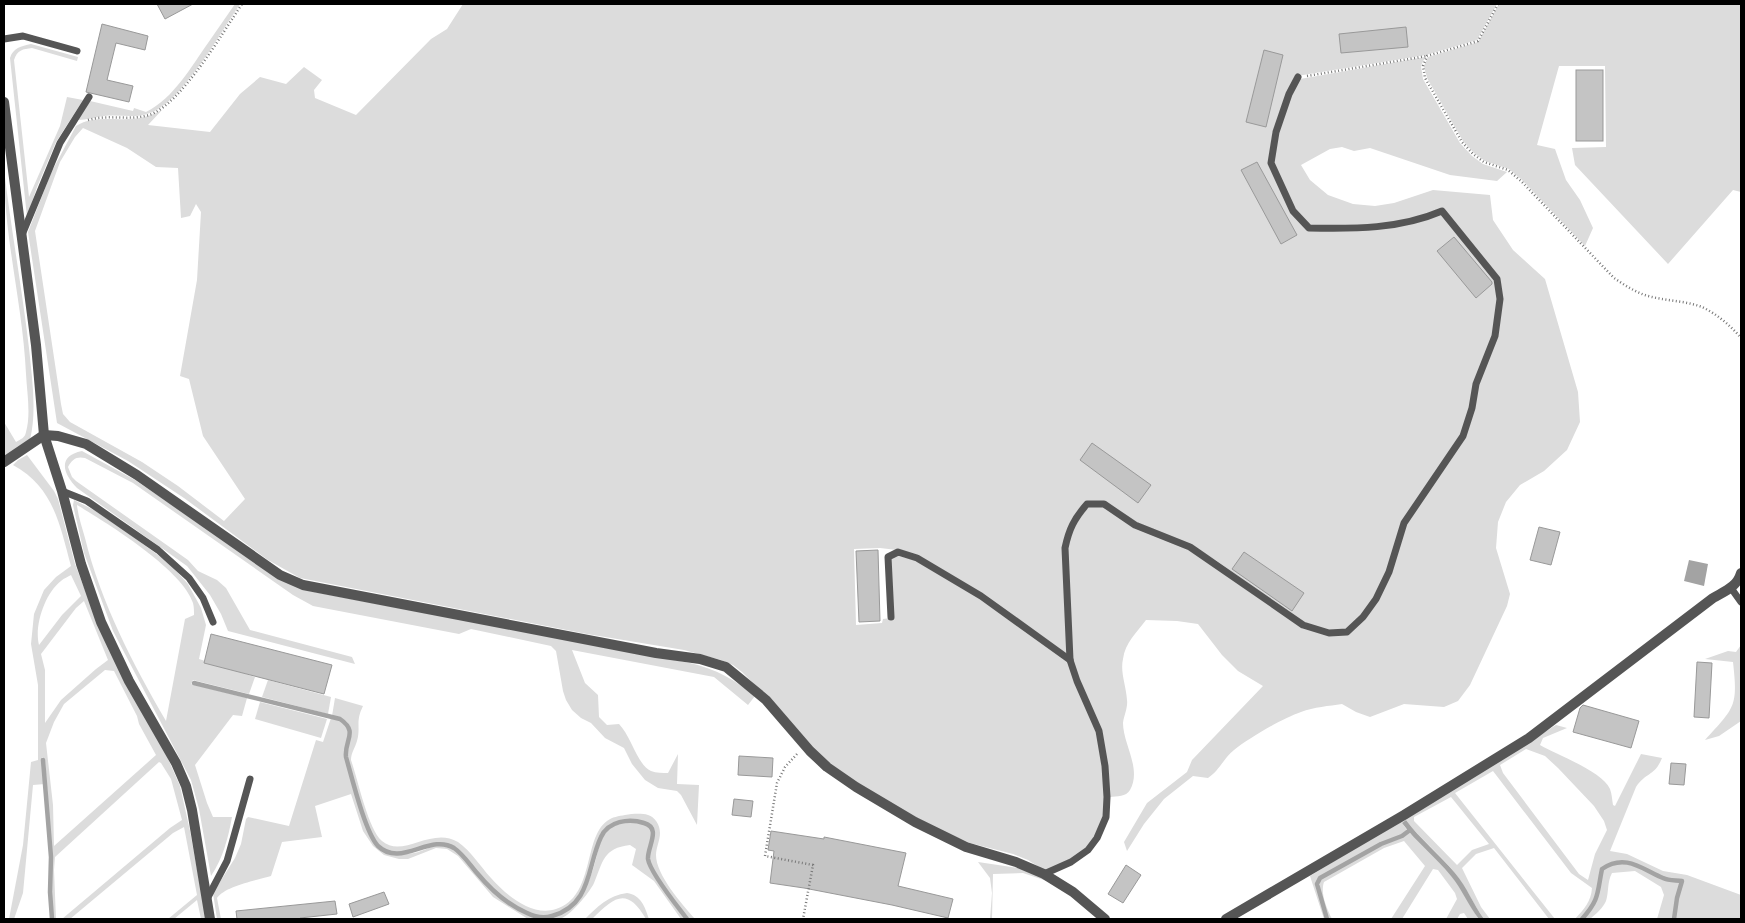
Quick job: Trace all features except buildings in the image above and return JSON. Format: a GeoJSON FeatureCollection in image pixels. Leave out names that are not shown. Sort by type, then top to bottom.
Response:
{"type":"FeatureCollection","features":[{"type":"Feature","properties":{"kind":"street"},"geometry":{"type":"LineString","coordinates":[[4,103],[37,354],[44,435],[62,491],[81,564],[101,622],[129,680],[176,763],[186,786],[192,810],[210,919]]}},
{"type":"Feature","properties":{"kind":"street"},"geometry":{"type":"LineString","coordinates":[[4,462],[44,435],[58,436],[86,444],[137,475],[280,575],[303,585],[656,653],[700,659],[726,667],[766,700],[805,746],[827,767],[856,787],[916,822],[966,847],[1016,862],[1044,874],[1072,892],[1105,919]]}},
{"type":"Feature","properties":{"kind":"street"},"geometry":{"type":"LineString","coordinates":[[1226,919],[1396,820],[1529,738],[1713,598],[1732,588],[1739,580],[1741,573]]}},
{"type":"Feature","properties":{"kind":"lane"},"geometry":{"type":"LineString","coordinates":[[4,39],[23,36],[77,51]]}},
{"type":"Feature","properties":{"kind":"lane"},"geometry":{"type":"LineString","coordinates":[[1044,874],[1071,862],[1088,850],[1097,838],[1106,817],[1105,766],[1098,731],[1070,660],[1065,548],[1068,532],[1076,516],[1087,504],[1104,504],[1135,524],[1190,547],[1303,625],[1329,633],[1347,632],[1364,617],[1376,599],[1389,572],[1404,523],[1463,436],[1472,408],[1476,384],[1495,336],[1500,299],[1497,279],[1442,211],[1422,219],[1385,226],[1342,229],[1309,228],[1293,211],[1271,164],[1276,132],[1289,94],[1298,77]]}},
{"type":"Feature","properties":{"kind":"lane"},"geometry":{"type":"LineString","coordinates":[[22,236],[52,160],[89,97]]}},
{"type":"Feature","properties":{"kind":"lane"},"geometry":{"type":"LineString","coordinates":[[62,491],[88,501],[158,550],[189,578],[203,598],[213,622]]}},
{"type":"Feature","properties":{"kind":"lane"},"geometry":{"type":"LineString","coordinates":[[891,617],[888,556],[898,552],[917,558],[981,596],[1070,660]]}},
{"type":"Feature","properties":{"kind":"lane"},"geometry":{"type":"LineString","coordinates":[[1732,588],[1741,602]]}},
{"type":"Feature","properties":{"kind":"lane"},"geometry":{"type":"LineString","coordinates":[[207,900],[226,861],[250,779]]}},
{"type":"Feature","properties":{"kind":"path"},"geometry":{"type":"LineString","coordinates":[[71,126],[92,118],[144,116],[162,109],[180,92],[242,4]]}},
{"type":"Feature","properties":{"kind":"path"},"geometry":{"type":"LineString","coordinates":[[1298,77],[1427,56],[1478,41],[1498,4]]}},
{"type":"Feature","properties":{"kind":"path"},"geometry":{"type":"LineString","coordinates":[[1427,56],[1423,66],[1425,78],[1456,131],[1473,154],[1484,162],[1508,170],[1614,278],[1631,289],[1652,297],[1702,307],[1722,320],[1741,338]]}},
{"type":"Feature","properties":{"kind":"path"},"geometry":{"type":"LineString","coordinates":[[803,919],[813,865],[764,856],[777,783],[785,767],[805,746]]}},
{"type":"Feature","properties":{"kind":"shaded area"},"geometry":{"type":"Polygon","coordinates":[[[235,4],[240,4],[200,65],[187,82],[162,107],[139,116],[101,116],[78,120],[90,101],[133,111],[134,108],[146,112],[156,106],[165,99],[188,72],[235,4]]]}},
{"type":"Feature","properties":{"kind":"shaded area"},"geometry":{"type":"Polygon","coordinates":[[[463,4],[1497,4],[1477,40],[1426,55],[1297,76],[1287,93],[1273,131],[1268,164],[1291,213],[1308,230],[1359,231],[1393,227],[1410,224],[1442,213],[1495,280],[1498,299],[1493,335],[1474,384],[1470,407],[1461,435],[1402,522],[1387,571],[1374,598],[1362,616],[1346,629],[1329,631],[1304,623],[1217,561],[1191,545],[1136,522],[1105,502],[1086,502],[1068,529],[1063,548],[1068,657],[983,595],[919,557],[897,550],[880,548],[854,549],[856,625],[882,623],[883,619],[891,618],[889,558],[898,554],[916,560],[980,598],[1068,660],[1096,732],[1103,766],[1104,817],[1095,837],[1086,848],[1070,860],[1045,871],[1028,860],[1013,854],[970,843],[936,828],[869,791],[832,767],[806,743],[767,697],[742,672],[733,665],[721,660],[684,650],[587,634],[300,578],[268,560],[184,498],[128,461],[57,423],[28,232],[51,173],[76,126],[82,123],[101,119],[137,118],[162,110],[148,125],[210,132],[240,94],[260,77],[286,84],[304,67],[322,80],[314,90],[315,98],[356,115],[431,39],[447,29],[463,4]],[[83,128],[75,137],[60,162],[35,231],[63,414],[70,422],[142,462],[178,486],[224,521],[245,499],[203,436],[189,379],[180,376],[197,280],[201,212],[196,204],[190,216],[181,218],[178,168],[156,167],[127,148],[83,128]]]}},
{"type":"Feature","properties":{"kind":"shaded area"},"geometry":{"type":"Polygon","coordinates":[[[1499,4],[1741,4],[1741,192],[1733,190],[1668,264],[1575,165],[1572,148],[1606,147],[1605,66],[1559,66],[1537,145],[1555,149],[1566,180],[1580,200],[1593,228],[1585,246],[1522,180],[1509,169],[1485,161],[1463,141],[1427,78],[1424,66],[1428,57],[1478,42],[1499,4]]]}},
{"type":"Feature","properties":{"kind":"shaded area"},"geometry":{"type":"Polygon","coordinates":[[[31,44],[78,57],[77,61],[32,48],[21,51],[14,60],[29,197],[60,126],[67,97],[83,100],[56,142],[27,217],[10,58],[18,48],[31,44]]]}},
{"type":"Feature","properties":{"kind":"shaded area"},"geometry":{"type":"Polygon","coordinates":[[[1425,57],[1421,66],[1423,79],[1460,143],[1472,156],[1483,164],[1507,172],[1497,181],[1450,175],[1370,148],[1354,151],[1342,147],[1330,149],[1301,165],[1310,180],[1328,195],[1353,204],[1375,206],[1394,203],[1433,190],[1490,195],[1493,220],[1513,250],[1545,279],[1578,392],[1580,422],[1567,450],[1544,471],[1520,485],[1506,502],[1498,522],[1496,548],[1510,594],[1507,606],[1470,685],[1458,701],[1444,707],[1404,704],[1370,717],[1342,704],[1311,709],[1285,719],[1240,745],[1208,778],[1193,776],[1164,799],[1144,824],[1127,851],[1124,842],[1147,803],[1187,772],[1192,760],[1263,686],[1238,671],[1222,655],[1198,624],[1146,620],[1129,643],[1124,653],[1122,664],[1127,703],[1123,723],[1133,765],[1133,782],[1126,794],[1110,797],[1107,765],[1072,660],[1067,548],[1070,533],[1088,507],[1104,507],[1189,549],[1302,627],[1347,634],[1365,619],[1406,524],[1465,437],[1478,385],[1490,356],[1500,278],[1443,208],[1421,217],[1385,224],[1310,226],[1295,210],[1273,163],[1278,132],[1291,95],[1300,79],[1425,57]]]}},
{"type":"Feature","properties":{"kind":"shaded area"},"geometry":{"type":"Polygon","coordinates":[[[4,169],[26,326],[34,406],[30,440],[4,459],[4,422],[16,442],[25,434],[28,411],[24,348],[7,221],[4,169]]]}},
{"type":"Feature","properties":{"kind":"shaded area"},"geometry":{"type":"Polygon","coordinates":[[[82,451],[135,480],[280,578],[309,591],[690,663],[708,668],[732,680],[755,696],[748,705],[714,677],[572,650],[585,683],[598,695],[599,717],[607,725],[619,724],[646,768],[655,772],[668,773],[678,754],[677,784],[699,785],[697,825],[677,791],[658,788],[645,780],[632,764],[624,748],[605,738],[591,723],[581,718],[572,710],[563,691],[556,651],[551,646],[471,629],[459,634],[313,606],[293,595],[133,483],[85,458],[80,457],[73,460],[68,467],[76,481],[188,560],[198,571],[217,580],[226,588],[250,630],[352,657],[355,664],[228,631],[210,595],[187,566],[72,483],[66,471],[66,461],[74,453],[82,451]]]}},
{"type":"Feature","properties":{"kind":"shaded area"},"geometry":{"type":"Polygon","coordinates":[[[27,455],[58,499],[75,564],[94,614],[165,752],[180,786],[206,919],[201,919],[197,900],[174,919],[168,919],[197,895],[184,827],[173,833],[70,919],[62,919],[182,820],[171,779],[159,762],[55,857],[56,919],[53,919],[51,892],[52,857],[45,760],[42,757],[45,784],[33,785],[23,893],[14,919],[9,919],[23,845],[31,762],[38,760],[38,685],[31,644],[34,614],[44,590],[56,577],[71,566],[59,522],[53,509],[38,484],[13,465],[27,455]],[[71,575],[55,586],[42,610],[38,629],[39,645],[62,615],[81,596],[71,575]],[[84,601],[76,608],[41,654],[45,670],[45,723],[61,700],[108,660],[84,601]],[[105,670],[64,704],[54,722],[46,743],[53,805],[54,846],[156,755],[114,671],[105,670]]]}},
{"type":"Feature","properties":{"kind":"shaded area"},"geometry":{"type":"Polygon","coordinates":[[[74,500],[94,510],[128,533],[170,564],[188,584],[201,608],[206,625],[199,659],[255,677],[249,694],[193,680],[191,684],[247,698],[242,716],[233,715],[195,765],[213,817],[232,817],[224,848],[211,876],[199,809],[191,780],[113,631],[84,553],[73,505],[74,500]],[[77,505],[92,562],[109,609],[130,655],[166,721],[185,619],[194,615],[193,603],[175,576],[160,562],[124,535],[77,505]]]}},
{"type":"Feature","properties":{"kind":"shaded area"},"geometry":{"type":"Polygon","coordinates":[[[1689,560],[1708,564],[1704,586],[1684,581],[1689,560]]]}},
{"type":"Feature","properties":{"kind":"shaded area"},"geometry":{"type":"Polygon","coordinates":[[[1741,645],[1741,721],[1719,736],[1705,740],[1728,713],[1732,706],[1735,689],[1733,662],[1705,659],[1728,651],[1736,652],[1741,645]]]}},
{"type":"Feature","properties":{"kind":"shaded area"},"geometry":{"type":"Polygon","coordinates":[[[268,680],[331,697],[328,714],[262,697],[268,680]]]}},
{"type":"Feature","properties":{"kind":"shaded area"},"geometry":{"type":"Polygon","coordinates":[[[335,698],[363,706],[359,716],[357,741],[351,760],[372,826],[382,841],[390,846],[408,845],[438,838],[448,838],[458,842],[471,854],[497,885],[512,897],[529,907],[547,911],[556,909],[568,902],[577,893],[583,880],[594,840],[607,821],[625,815],[648,815],[655,819],[660,830],[656,855],[660,871],[671,889],[695,919],[689,919],[666,889],[651,865],[649,854],[654,832],[649,824],[642,821],[619,821],[604,829],[599,838],[586,882],[577,898],[563,910],[546,916],[532,914],[504,898],[492,888],[461,853],[446,844],[437,844],[408,851],[389,851],[375,839],[365,817],[347,757],[350,727],[347,722],[332,716],[335,698]]]}},
{"type":"Feature","properties":{"kind":"shaded area"},"geometry":{"type":"Polygon","coordinates":[[[260,702],[327,719],[321,738],[255,719],[260,702]]]}},
{"type":"Feature","properties":{"kind":"shaded area"},"geometry":{"type":"Polygon","coordinates":[[[331,718],[339,720],[349,729],[345,757],[350,778],[369,833],[381,849],[393,854],[401,854],[414,853],[442,845],[451,848],[465,860],[485,884],[503,901],[540,919],[528,919],[493,897],[458,856],[447,849],[436,848],[408,859],[384,855],[373,846],[363,831],[351,794],[315,806],[322,837],[282,842],[271,876],[234,887],[217,898],[221,919],[217,919],[213,893],[235,858],[241,844],[246,819],[248,817],[289,826],[316,740],[323,742],[331,718]]]}},
{"type":"Feature","properties":{"kind":"shaded area"},"geometry":{"type":"Polygon","coordinates":[[[1556,725],[1567,728],[1543,738],[1540,745],[1598,776],[1610,789],[1613,805],[1615,806],[1641,754],[1662,758],[1656,768],[1636,787],[1610,851],[1627,854],[1663,871],[1687,875],[1741,895],[1741,919],[1675,919],[1683,881],[1666,878],[1633,863],[1618,861],[1601,868],[1594,900],[1581,919],[1575,919],[1589,901],[1592,888],[1571,873],[1493,771],[1455,793],[1555,919],[1549,919],[1494,848],[1476,854],[1462,868],[1481,907],[1490,919],[1484,919],[1455,873],[1406,820],[1402,823],[1407,830],[1401,836],[1381,843],[1319,878],[1316,884],[1326,919],[1324,919],[1310,876],[1556,725]],[[1526,749],[1500,765],[1503,773],[1579,874],[1588,880],[1595,854],[1607,830],[1604,821],[1594,806],[1545,756],[1526,749]],[[1451,797],[1414,817],[1414,821],[1457,865],[1472,850],[1489,844],[1451,797]]]}},
{"type":"Feature","properties":{"kind":"shaded area"},"geometry":{"type":"Polygon","coordinates":[[[1406,820],[1459,878],[1484,919],[1479,919],[1451,876],[1413,837],[1402,823],[1406,820]]]}},
{"type":"Feature","properties":{"kind":"shaded area"},"geometry":{"type":"Polygon","coordinates":[[[642,823],[650,828],[652,837],[647,857],[649,867],[686,919],[681,919],[654,881],[632,865],[636,849],[630,845],[614,849],[605,857],[592,887],[579,904],[568,914],[559,919],[540,919],[568,909],[577,901],[589,880],[604,834],[619,824],[642,823]]]}},
{"type":"Feature","properties":{"kind":"shaded area"},"geometry":{"type":"Polygon","coordinates":[[[1409,832],[1450,873],[1479,919],[1468,919],[1464,913],[1460,914],[1457,919],[1446,919],[1457,899],[1455,893],[1438,870],[1433,869],[1402,919],[1391,919],[1425,866],[1404,841],[1384,848],[1324,882],[1323,896],[1332,919],[1328,919],[1320,894],[1321,879],[1382,845],[1402,838],[1409,832]]]}},
{"type":"Feature","properties":{"kind":"shaded area"},"geometry":{"type":"Polygon","coordinates":[[[978,862],[1024,869],[1050,882],[1023,873],[993,874],[992,919],[990,919],[992,893],[990,878],[978,862]]]}},
{"type":"Feature","properties":{"kind":"shaded area"},"geometry":{"type":"Polygon","coordinates":[[[1623,862],[1664,880],[1681,882],[1676,898],[1673,919],[1657,919],[1664,895],[1661,887],[1635,871],[1612,873],[1605,904],[1590,919],[1584,919],[1596,901],[1603,870],[1613,864],[1623,862]]]}},
{"type":"Feature","properties":{"kind":"shaded area"},"geometry":{"type":"Polygon","coordinates":[[[627,893],[639,899],[649,919],[646,919],[633,902],[620,898],[607,905],[592,919],[585,919],[609,899],[627,893]]]}},
{"type":"Feature","properties":{"kind":"waterway"},"geometry":{"type":"LineString","coordinates":[[194,683],[340,719],[346,724],[350,732],[346,757],[359,804],[373,839],[378,846],[387,852],[406,852],[435,844],[454,848],[499,896],[519,909],[539,917],[545,917],[565,911],[575,903],[586,883],[601,837],[609,827],[626,821],[644,823],[649,825],[653,833],[648,854],[650,865],[665,890],[687,919]]}},
{"type":"Feature","properties":{"kind":"waterway"},"geometry":{"type":"LineString","coordinates":[[43,760],[51,857],[50,892],[52,919]]}},
{"type":"Feature","properties":{"kind":"waterway"},"geometry":{"type":"LineString","coordinates":[[1327,919],[1317,884],[1320,878],[1381,844],[1402,836],[1410,830]]}},
{"type":"Feature","properties":{"kind":"waterway"},"geometry":{"type":"LineString","coordinates":[[1582,919],[1595,901],[1602,869],[1618,862],[1633,864],[1665,879],[1682,881],[1674,919]]}}]}
